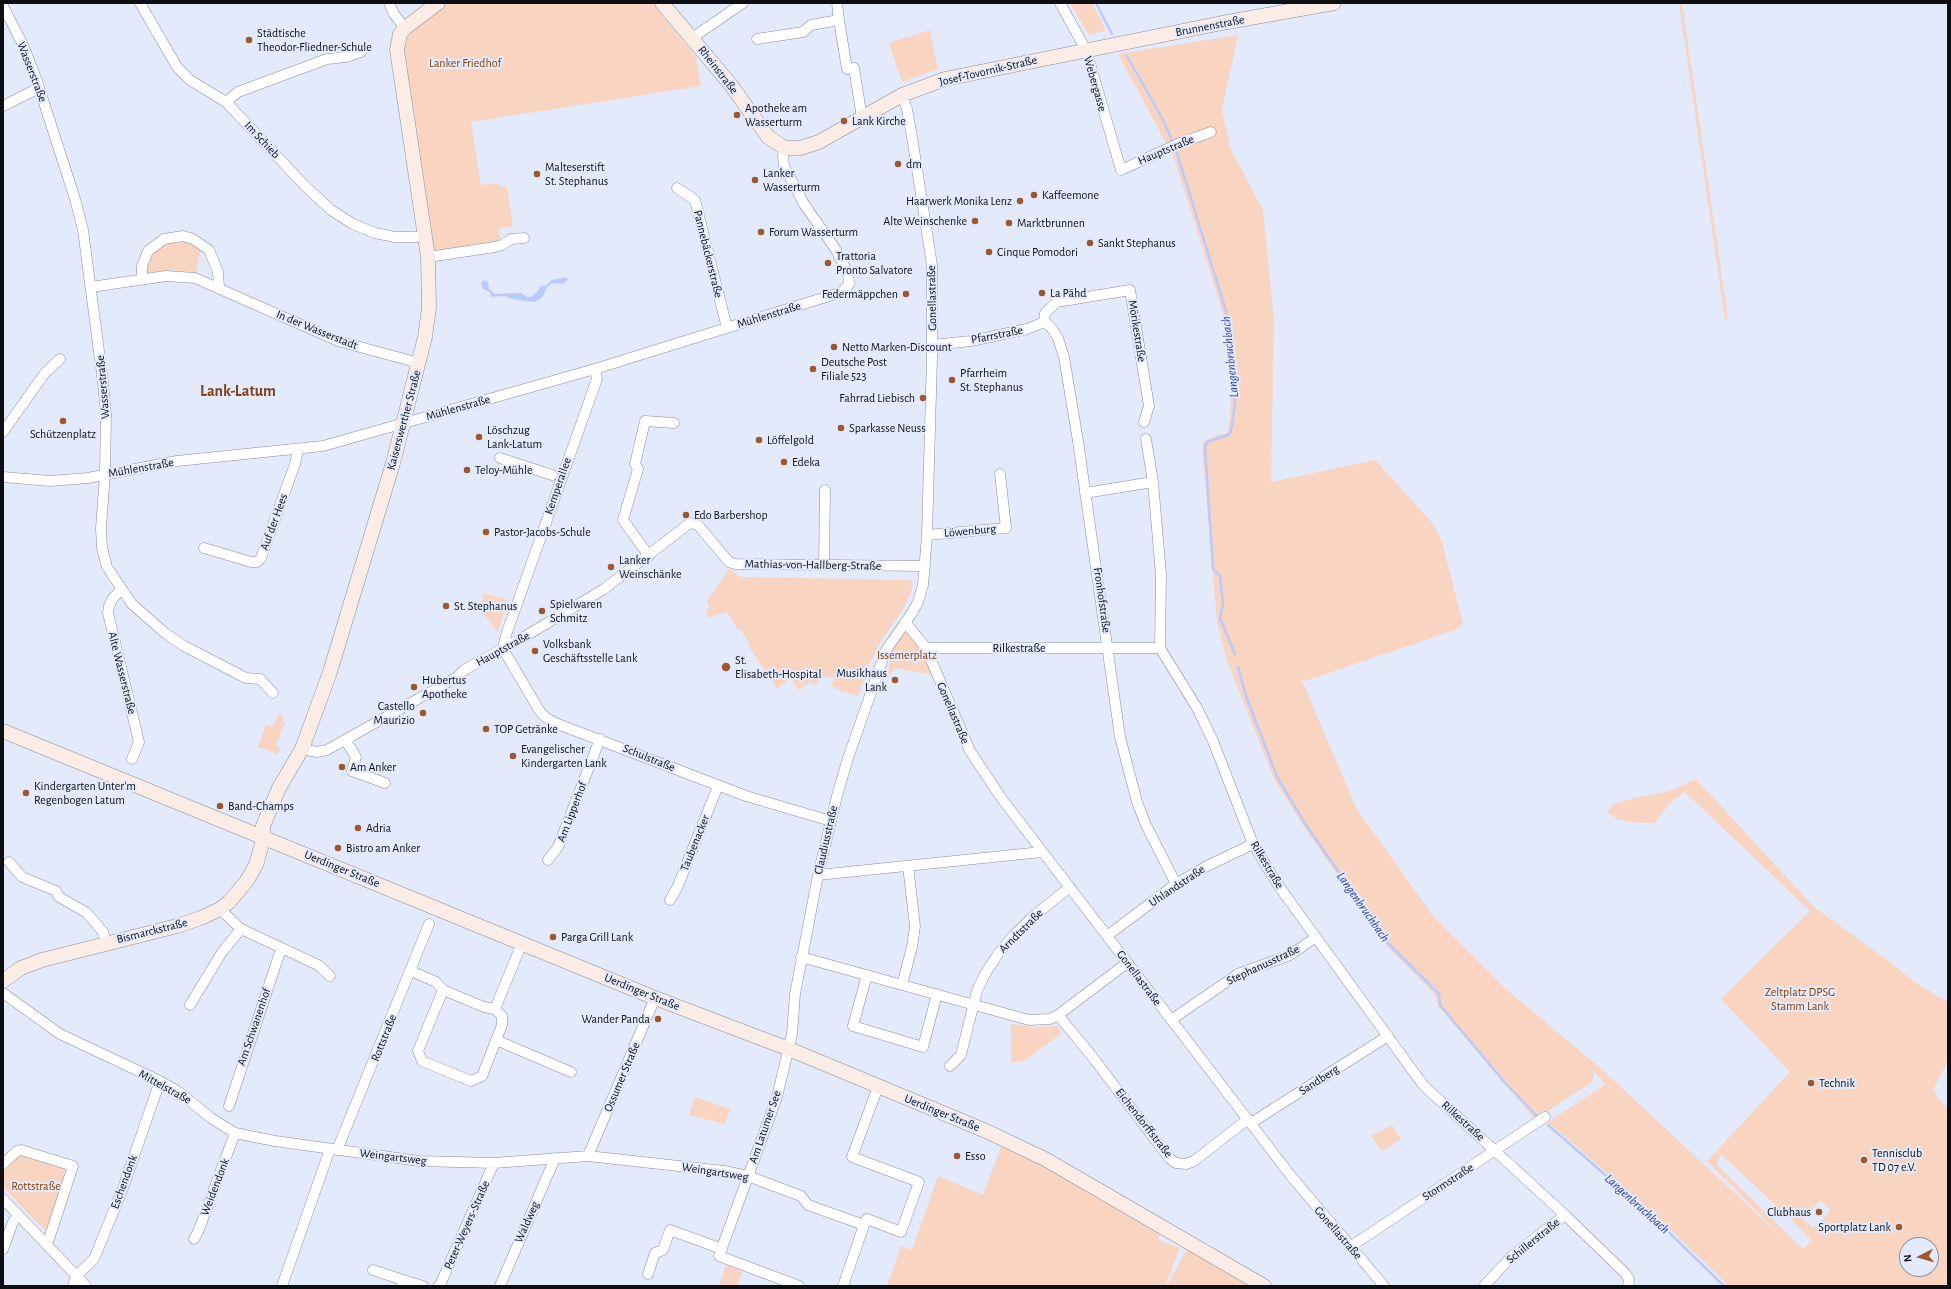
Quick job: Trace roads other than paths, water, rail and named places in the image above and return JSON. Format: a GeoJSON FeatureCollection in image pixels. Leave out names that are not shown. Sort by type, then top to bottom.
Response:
{"type":"FeatureCollection","features":[{"type":"Feature","properties":{"kind":"street","name":"Im Schieb"},"geometry":{"type":"LineString","coordinates":[[140,3],[177,67],[194,83],[226,102],[305,186],[331,210],[353,224],[375,232],[395,237],[425,237]]}},
{"type":"Feature","properties":{"kind":"street"},"geometry":{"type":"LineString","coordinates":[[389,3],[394,14],[405,28],[438,3]]}},
{"type":"Feature","properties":{"kind":"street","name":"Rheinstraße"},"geometry":{"type":"LineString","coordinates":[[662,3],[731,85],[759,127],[768,137],[785,148]]}},
{"type":"Feature","properties":{"kind":"street"},"geometry":{"type":"LineString","coordinates":[[692,38],[743,3]]}},
{"type":"Feature","properties":{"kind":"street"},"geometry":{"type":"LineString","coordinates":[[837,3],[847,69],[854,68],[862,118]]}},
{"type":"Feature","properties":{"kind":"street","name":"Webergasse"},"geometry":{"type":"LineString","coordinates":[[1060,3],[1086,50],[1121,170]]}},
{"type":"Feature","properties":{"kind":"street","name":"Brunnenstraße"},"geometry":{"type":"LineString","coordinates":[[1086,50],[1222,23],[1334,3]]}},
{"type":"Feature","properties":{"kind":"street","name":"Wasserstraße"},"geometry":{"type":"LineString","coordinates":[[3,6],[23,45],[39,88],[75,199],[82,230],[91,287],[104,395],[105,474],[101,528],[102,548],[107,567],[121,590],[132,604],[165,633],[184,646],[246,678],[260,679],[273,693]]}},
{"type":"Feature","properties":{"kind":"street"},"geometry":{"type":"LineString","coordinates":[[757,40],[803,32],[811,25],[839,20]]}},
{"type":"Feature","properties":{"kind":"street","name":"Kaiserswerther Straße"},"geometry":{"type":"LineString","coordinates":[[264,836],[263,826],[279,788],[302,749],[330,672],[403,424],[419,363],[429,308],[428,257],[397,50],[400,34],[405,28]]}},
{"type":"Feature","properties":{"kind":"street","name":"Josef-Tovornik-Straße"},"geometry":{"type":"LineString","coordinates":[[785,148],[800,148],[820,142],[902,95],[945,79],[1086,50]]}},
{"type":"Feature","properties":{"kind":"street"},"geometry":{"type":"LineString","coordinates":[[226,102],[238,92],[327,58],[346,57],[361,52]]}},
{"type":"Feature","properties":{"kind":"street"},"geometry":{"type":"LineString","coordinates":[[3,106],[39,88]]}},
{"type":"Feature","properties":{"kind":"street","name":"Gonellastraße"},"geometry":{"type":"LineString","coordinates":[[893,639],[918,602],[923,585],[927,536],[932,345],[931,254],[908,116],[902,95]]}},
{"type":"Feature","properties":{"kind":"street","name":"Hauptstraße"},"geometry":{"type":"LineString","coordinates":[[1121,170],[1180,143],[1212,132]]}},
{"type":"Feature","properties":{"kind":"street","name":"Mühlenstraße"},"geometry":{"type":"LineString","coordinates":[[3,477],[59,480],[184,461],[298,450],[323,446],[595,369],[842,292],[847,288],[850,281],[844,264],[804,204],[784,166],[783,156],[785,148]]}},
{"type":"Feature","properties":{"kind":"street","name":"Pannebäckerstraße"},"geometry":{"type":"LineString","coordinates":[[676,188],[695,200],[726,328]]}},
{"type":"Feature","properties":{"kind":"street"},"geometry":{"type":"LineString","coordinates":[[142,279],[142,266],[148,251],[164,239],[183,236],[193,239],[209,250],[218,272],[219,288]]}},
{"type":"Feature","properties":{"kind":"street"},"geometry":{"type":"LineString","coordinates":[[428,257],[495,247],[502,245],[511,239],[524,238]]}},
{"type":"Feature","properties":{"kind":"street","name":"In der Wasserstadt"},"geometry":{"type":"LineString","coordinates":[[91,287],[142,279],[181,276],[195,278],[338,341],[419,363]]}},
{"type":"Feature","properties":{"kind":"street","name":"Mörikestraße"},"geometry":{"type":"LineString","coordinates":[[1040,323],[1045,313],[1057,302],[1130,290],[1149,406],[1144,422]]}},
{"type":"Feature","properties":{"kind":"street","name":"Pfarrstraße"},"geometry":{"type":"LineString","coordinates":[[932,345],[985,338],[1027,329],[1040,323]]}},
{"type":"Feature","properties":{"kind":"street","name":"Fronhofstraße"},"geometry":{"type":"LineString","coordinates":[[1040,323],[1050,326],[1058,338],[1064,357],[1109,648],[1120,737],[1129,776],[1146,825],[1176,884]]}},
{"type":"Feature","properties":{"kind":"street"},"geometry":{"type":"LineString","coordinates":[[3,432],[45,373],[60,359]]}},
{"type":"Feature","properties":{"kind":"street","name":"Kemperallee"},"geometry":{"type":"LineString","coordinates":[[503,649],[508,628],[597,379],[595,369]]}},
{"type":"Feature","properties":{"kind":"street"},"geometry":{"type":"LineString","coordinates":[[649,556],[623,520],[638,469],[635,464],[645,420],[674,423]]}},
{"type":"Feature","properties":{"kind":"street"},"geometry":{"type":"LineString","coordinates":[[1146,439],[1153,482],[1161,575],[1160,648]]}},
{"type":"Feature","properties":{"kind":"street","name":"Auf der Hees"},"geometry":{"type":"LineString","coordinates":[[204,548],[250,562],[257,562],[261,558],[295,464],[298,450]]}},
{"type":"Feature","properties":{"kind":"street"},"geometry":{"type":"LineString","coordinates":[[500,458],[552,475]]}},
{"type":"Feature","properties":{"kind":"street","name":"Löwenburg"},"geometry":{"type":"LineString","coordinates":[[927,536],[1006,528],[1000,474]]}},
{"type":"Feature","properties":{"kind":"street"},"geometry":{"type":"LineString","coordinates":[[1085,493],[1153,482]]}},
{"type":"Feature","properties":{"kind":"street"},"geometry":{"type":"LineString","coordinates":[[824,565],[826,490]]}},
{"type":"Feature","properties":{"kind":"street","name":"Hauptstraße"},"geometry":{"type":"LineString","coordinates":[[302,749],[322,752],[346,740],[524,638],[604,589],[649,556],[687,524],[694,523]]}},
{"type":"Feature","properties":{"kind":"street","name":"Mathias-von-Hallberg-Straße"},"geometry":{"type":"LineString","coordinates":[[694,523],[729,562],[735,564],[925,566]]}},
{"type":"Feature","properties":{"kind":"street","name":"Alte Wasserstraße"},"geometry":{"type":"LineString","coordinates":[[121,590],[113,598],[109,606],[108,613],[139,742],[132,759]]}},
{"type":"Feature","properties":{"kind":"street"},"geometry":{"type":"LineString","coordinates":[[905,622],[926,648]]}},
{"type":"Feature","properties":{"kind":"street","name":"Claudiusstraße"},"geometry":{"type":"LineString","coordinates":[[789,1049],[801,957],[831,820],[848,758],[878,667],[893,639]]}},
{"type":"Feature","properties":{"kind":"street","name":"Gonellastraße"},"geometry":{"type":"LineString","coordinates":[[926,648],[970,751],[1002,799],[1318,1210],[1384,1286]]}},
{"type":"Feature","properties":{"kind":"street","name":"Rilkestraße"},"geometry":{"type":"LineString","coordinates":[[926,648],[1160,648],[1197,708],[1213,741],[1253,844],[1278,885],[1424,1086],[1565,1215]]}},
{"type":"Feature","properties":{"kind":"street","name":"Schulstraße"},"geometry":{"type":"LineString","coordinates":[[503,649],[538,710],[545,717],[555,723],[600,739],[718,786],[776,806],[831,820]]}},
{"type":"Feature","properties":{"kind":"street","name":"Uerdinger Straße"},"geometry":{"type":"LineString","coordinates":[[3,731],[264,836],[655,998],[789,1049],[986,1131],[1045,1159],[1202,1248],[1264,1286]]}},
{"type":"Feature","properties":{"kind":"street","name":"Am Lipperhof"},"geometry":{"type":"LineString","coordinates":[[548,860],[558,847],[600,739]]}},
{"type":"Feature","properties":{"kind":"street"},"geometry":{"type":"LineString","coordinates":[[346,740],[356,757],[352,771],[385,783]]}},
{"type":"Feature","properties":{"kind":"street","name":"Taubenacker"},"geometry":{"type":"LineString","coordinates":[[670,900],[677,888],[718,786]]}},
{"type":"Feature","properties":{"kind":"street","name":"Bismarckstraße"},"geometry":{"type":"LineString","coordinates":[[3,981],[21,968],[40,960],[106,942],[177,926],[201,918],[220,909],[237,893],[251,874],[260,853],[264,836]]}},
{"type":"Feature","properties":{"kind":"street","name":"Uhlandstraße"},"geometry":{"type":"LineString","coordinates":[[1107,936],[1176,884],[1205,866],[1253,844]]}},
{"type":"Feature","properties":{"kind":"street"},"geometry":{"type":"LineString","coordinates":[[818,875],[1042,852]]}},
{"type":"Feature","properties":{"kind":"street"},"geometry":{"type":"LineString","coordinates":[[9,862],[22,877],[56,891],[59,897],[87,912],[103,932],[106,942]]}},
{"type":"Feature","properties":{"kind":"street"},"geometry":{"type":"LineString","coordinates":[[902,985],[912,946],[914,926],[908,866]]}},
{"type":"Feature","properties":{"kind":"street","name":"Arndtstraße"},"geometry":{"type":"LineString","coordinates":[[973,1004],[985,974],[1014,935],[1070,887]]}},
{"type":"Feature","properties":{"kind":"street"},"geometry":{"type":"LineString","coordinates":[[220,909],[240,929],[318,965],[330,976]]}},
{"type":"Feature","properties":{"kind":"street","name":"Rottstraße"},"geometry":{"type":"LineString","coordinates":[[282,1286],[334,1150],[411,971],[429,924]]}},
{"type":"Feature","properties":{"kind":"street"},"geometry":{"type":"LineString","coordinates":[[190,1005],[222,952],[240,929]]}},
{"type":"Feature","properties":{"kind":"street","name":"Stephanusstraße"},"geometry":{"type":"LineString","coordinates":[[1171,1020],[1238,974],[1290,955],[1316,938]]}},
{"type":"Feature","properties":{"kind":"street"},"geometry":{"type":"LineString","coordinates":[[495,1009],[522,943]]}},
{"type":"Feature","properties":{"kind":"street","name":"Am Schwanenhof"},"geometry":{"type":"LineString","coordinates":[[229,1106],[281,949]]}},
{"type":"Feature","properties":{"kind":"street"},"geometry":{"type":"LineString","coordinates":[[801,957],[1029,1020],[1050,1019],[1058,1016],[1127,963]]}},
{"type":"Feature","properties":{"kind":"street"},"geometry":{"type":"LineString","coordinates":[[411,971],[436,982],[443,990],[484,1007],[495,1009],[502,1016],[502,1024],[482,1076],[471,1081],[422,1060],[418,1051],[443,990]]}},
{"type":"Feature","properties":{"kind":"street"},"geometry":{"type":"LineString","coordinates":[[867,975],[853,1026],[923,1047],[937,994]]}},
{"type":"Feature","properties":{"kind":"street","name":"Mittelstraße"},"geometry":{"type":"LineString","coordinates":[[3,993],[60,1034],[160,1081],[190,1099],[211,1118],[235,1133],[252,1138],[334,1150]]}},
{"type":"Feature","properties":{"kind":"street","name":"Ossumer Straße"},"geometry":{"type":"LineString","coordinates":[[588,1156],[655,998]]}},
{"type":"Feature","properties":{"kind":"street"},"geometry":{"type":"LineString","coordinates":[[950,1066],[961,1055],[973,1004]]}},
{"type":"Feature","properties":{"kind":"street","name":"Eichendorffstraße"},"geometry":{"type":"LineString","coordinates":[[1058,1016],[1091,1055],[1169,1158],[1176,1163],[1186,1164],[1194,1161],[1249,1121]]}},
{"type":"Feature","properties":{"kind":"street","name":"Sandberg"},"geometry":{"type":"LineString","coordinates":[[1249,1121],[1388,1036]]}},
{"type":"Feature","properties":{"kind":"street"},"geometry":{"type":"LineString","coordinates":[[496,1040],[571,1072]]}},
{"type":"Feature","properties":{"kind":"street","name":"Am Latumer See"},"geometry":{"type":"LineString","coordinates":[[722,1249],[777,1097],[789,1049]]}},
{"type":"Feature","properties":{"kind":"street","name":"Eschendonk"},"geometry":{"type":"LineString","coordinates":[[75,1281],[94,1259],[123,1188],[160,1081]]}},
{"type":"Feature","properties":{"kind":"street","name":"Weingartsweg"},"geometry":{"type":"LineString","coordinates":[[334,1150],[419,1161],[494,1163],[588,1156],[724,1171],[748,1176],[801,1196],[808,1205],[864,1225],[867,1219],[901,1232],[920,1182],[852,1157],[878,1087]]}},
{"type":"Feature","properties":{"kind":"street","name":"Stormstraße"},"geometry":{"type":"LineString","coordinates":[[1350,1247],[1545,1117]]}},
{"type":"Feature","properties":{"kind":"street","name":"Weidendonk"},"geometry":{"type":"LineString","coordinates":[[194,1239],[198,1232],[235,1133]]}},
{"type":"Feature","properties":{"kind":"street"},"geometry":{"type":"LineString","coordinates":[[3,1164],[17,1151],[21,1150],[74,1166],[47,1245]]}},
{"type":"Feature","properties":{"kind":"street","name":"Waldweg"},"geometry":{"type":"LineString","coordinates":[[500,1286],[555,1158]]}},
{"type":"Feature","properties":{"kind":"street","name":"Peter-Weyers-Straße"},"geometry":{"type":"LineString","coordinates":[[438,1286],[440,1285],[494,1163]]}},
{"type":"Feature","properties":{"kind":"street"},"geometry":{"type":"LineString","coordinates":[[3,1199],[47,1245],[75,1281],[86,1286]]}},
{"type":"Feature","properties":{"kind":"street"},"geometry":{"type":"LineString","coordinates":[[3,1249],[12,1222],[18,1215]]}},
{"type":"Feature","properties":{"kind":"street","name":"Schillerstraße"},"geometry":{"type":"LineString","coordinates":[[1484,1286],[1512,1256],[1565,1215],[1628,1276],[1628,1286]]}},
{"type":"Feature","properties":{"kind":"street"},"geometry":{"type":"LineString","coordinates":[[843,1286],[864,1225]]}},
{"type":"Feature","properties":{"kind":"street"},"geometry":{"type":"LineString","coordinates":[[648,1274],[655,1253],[663,1250],[670,1230],[722,1249],[719,1256],[799,1286]]}},
{"type":"Feature","properties":{"kind":"street"},"geometry":{"type":"LineString","coordinates":[[374,1270],[402,1283],[423,1286]]}},
{"type":"Feature","properties":{"kind":"water"},"geometry":{"type":"Polygon","coordinates":[[[566,277],[568,280],[562,284],[552,283],[547,287],[542,298],[535,302],[517,300],[504,296],[491,297],[490,292],[483,289],[481,284],[483,280],[487,281],[489,285],[488,288],[495,294],[521,293],[527,297],[531,297],[538,291],[540,286],[545,286],[552,280],[566,277]]]}},
{"type":"Feature","properties":{"kind":"waterway","name":"Langenbruchbach"},"geometry":{"type":"LineString","coordinates":[[1096,3],[1112,34]]}},
{"type":"Feature","properties":{"kind":"waterway","name":"Langenbruchbach"},"geometry":{"type":"LineString","coordinates":[[1127,56],[1162,118],[1173,142]]}},
{"type":"Feature","properties":{"kind":"waterway","name":"Langenbruchbach"},"geometry":{"type":"LineString","coordinates":[[1175,147],[1226,311],[1235,402],[1232,425],[1230,434],[1207,442],[1205,447],[1213,569],[1220,576],[1223,603],[1220,618],[1235,654]]}},
{"type":"Feature","properties":{"kind":"waterway","name":"Langenbruchbach"},"geometry":{"type":"LineString","coordinates":[[1238,667],[1246,696],[1277,777],[1306,825],[1388,943],[1439,994],[1440,1005],[1506,1084],[1536,1115]]}},
{"type":"Feature","properties":{"kind":"waterway","name":"Langenbruchbach"},"geometry":{"type":"LineString","coordinates":[[1548,1125],[1649,1213],[1724,1286]]}},
{"type":"Feature","properties":{"kind":"place","name":"Städtische Theodor-Fliedner-Schule"},"geometry":{"type":"Point","coordinates":[249,40]}},
{"type":"Feature","properties":{"kind":"place","name":"Apotheke am Wasserturm"},"geometry":{"type":"Point","coordinates":[737,115]}},
{"type":"Feature","properties":{"kind":"place","name":"Lank Kirche"},"geometry":{"type":"Point","coordinates":[844,121]}},
{"type":"Feature","properties":{"kind":"place","name":"dm"},"geometry":{"type":"Point","coordinates":[898,164]}},
{"type":"Feature","properties":{"kind":"place","name":"Malteserstift St. Stephanus"},"geometry":{"type":"Point","coordinates":[537,174]}},
{"type":"Feature","properties":{"kind":"place","name":"Lanker Wasserturm"},"geometry":{"type":"Point","coordinates":[755,180]}},
{"type":"Feature","properties":{"kind":"place","name":"Kaffeemone"},"geometry":{"type":"Point","coordinates":[1034,195]}},
{"type":"Feature","properties":{"kind":"place","name":"Haarwerk Monika Lenz"},"geometry":{"type":"Point","coordinates":[1020,201]}},
{"type":"Feature","properties":{"kind":"place","name":"Alte Weinschenke"},"geometry":{"type":"Point","coordinates":[975,221]}},
{"type":"Feature","properties":{"kind":"place","name":"Marktbrunnen"},"geometry":{"type":"Point","coordinates":[1009,223]}},
{"type":"Feature","properties":{"kind":"place","name":"Forum Wasserturm"},"geometry":{"type":"Point","coordinates":[761,232]}},
{"type":"Feature","properties":{"kind":"place","name":"Sankt Stephanus"},"geometry":{"type":"Point","coordinates":[1090,243]}},
{"type":"Feature","properties":{"kind":"place","name":"Cinque Pomodori"},"geometry":{"type":"Point","coordinates":[989,252]}},
{"type":"Feature","properties":{"kind":"place","name":"Trattoria Pronto Salvatore"},"geometry":{"type":"Point","coordinates":[828,263]}},
{"type":"Feature","properties":{"kind":"place","name":"La Pähd"},"geometry":{"type":"Point","coordinates":[1042,293]}},
{"type":"Feature","properties":{"kind":"place","name":"Federmäppchen"},"geometry":{"type":"Point","coordinates":[906,294]}},
{"type":"Feature","properties":{"kind":"place","name":"Netto Marken-Discount"},"geometry":{"type":"Point","coordinates":[834,347]}},
{"type":"Feature","properties":{"kind":"place","name":"Deutsche Post Filiale 523"},"geometry":{"type":"Point","coordinates":[813,369]}},
{"type":"Feature","properties":{"kind":"place","name":"Pfarrheim St. Stephanus"},"geometry":{"type":"Point","coordinates":[952,380]}},
{"type":"Feature","properties":{"kind":"place","name":"Fahrrad Liebisch"},"geometry":{"type":"Point","coordinates":[923,398]}},
{"type":"Feature","properties":{"kind":"place","name":"Schützenplatz"},"geometry":{"type":"Point","coordinates":[63,421]}},
{"type":"Feature","properties":{"kind":"place","name":"Sparkasse Neuss"},"geometry":{"type":"Point","coordinates":[841,428]}},
{"type":"Feature","properties":{"kind":"place","name":"Löschzug Lank-Latum"},"geometry":{"type":"Point","coordinates":[479,437]}},
{"type":"Feature","properties":{"kind":"place","name":"Löffelgold"},"geometry":{"type":"Point","coordinates":[759,440]}},
{"type":"Feature","properties":{"kind":"place","name":"Edeka"},"geometry":{"type":"Point","coordinates":[784,462]}},
{"type":"Feature","properties":{"kind":"place","name":"Teloy-Mühle"},"geometry":{"type":"Point","coordinates":[467,470]}},
{"type":"Feature","properties":{"kind":"place","name":"Edo Barbershop"},"geometry":{"type":"Point","coordinates":[686,515]}},
{"type":"Feature","properties":{"kind":"place","name":"Pastor-Jacobs-Schule"},"geometry":{"type":"Point","coordinates":[486,532]}},
{"type":"Feature","properties":{"kind":"place","name":"Lanker Weinschänke"},"geometry":{"type":"Point","coordinates":[611,567]}},
{"type":"Feature","properties":{"kind":"place","name":"St. Stephanus"},"geometry":{"type":"Point","coordinates":[446,606]}},
{"type":"Feature","properties":{"kind":"place","name":"Spielwaren Schmitz"},"geometry":{"type":"Point","coordinates":[542,611]}},
{"type":"Feature","properties":{"kind":"place","name":"Volksbank Geschäftsstelle Lank"},"geometry":{"type":"Point","coordinates":[535,651]}},
{"type":"Feature","properties":{"kind":"place","name":"St. Elisabeth-Hospital"},"geometry":{"type":"Point","coordinates":[726,667]}},
{"type":"Feature","properties":{"kind":"place","name":"Musikhaus Lank"},"geometry":{"type":"Point","coordinates":[895,680]}},
{"type":"Feature","properties":{"kind":"place","name":"Hubertus Apotheke"},"geometry":{"type":"Point","coordinates":[414,687]}},
{"type":"Feature","properties":{"kind":"place","name":"Castello Maurizio"},"geometry":{"type":"Point","coordinates":[423,713]}},
{"type":"Feature","properties":{"kind":"place","name":"TOP Getränke"},"geometry":{"type":"Point","coordinates":[486,729]}},
{"type":"Feature","properties":{"kind":"place","name":"Evangelischer Kindergarten Lank"},"geometry":{"type":"Point","coordinates":[513,756]}},
{"type":"Feature","properties":{"kind":"place","name":"Am Anker"},"geometry":{"type":"Point","coordinates":[342,767]}},
{"type":"Feature","properties":{"kind":"place","name":"Kindergarten Unter'm Regenbogen Latum"},"geometry":{"type":"Point","coordinates":[26,793]}},
{"type":"Feature","properties":{"kind":"place","name":"Band-Champs"},"geometry":{"type":"Point","coordinates":[220,806]}},
{"type":"Feature","properties":{"kind":"place","name":"Adria"},"geometry":{"type":"Point","coordinates":[358,828]}},
{"type":"Feature","properties":{"kind":"place","name":"Bistro am Anker"},"geometry":{"type":"Point","coordinates":[338,848]}},
{"type":"Feature","properties":{"kind":"place","name":"Parga Grill Lank"},"geometry":{"type":"Point","coordinates":[553,937]}},
{"type":"Feature","properties":{"kind":"place","name":"Wander Panda"},"geometry":{"type":"Point","coordinates":[658,1019]}},
{"type":"Feature","properties":{"kind":"place","name":"Technik"},"geometry":{"type":"Point","coordinates":[1811,1083]}},
{"type":"Feature","properties":{"kind":"place","name":"Esso"},"geometry":{"type":"Point","coordinates":[957,1156]}},
{"type":"Feature","properties":{"kind":"place","name":"Tennisclub TD 07 e.V."},"geometry":{"type":"Point","coordinates":[1864,1160]}},
{"type":"Feature","properties":{"kind":"place","name":"Clubhaus"},"geometry":{"type":"Point","coordinates":[1819,1212]}},
{"type":"Feature","properties":{"kind":"place","name":"Sportplatz Lank"},"geometry":{"type":"Point","coordinates":[1899,1227]}},
{"type":"Feature","properties":{"kind":"district","name":"Lank-Latum"},"geometry":{"type":"Point","coordinates":[238,391]}},
{"type":"Feature","properties":{"kind":"park label","name":"Lanker Friedhof"},"geometry":{"type":"Point","coordinates":[465,63]}},
{"type":"Feature","properties":{"kind":"park label","name":"Issemerplatz"},"geometry":{"type":"Point","coordinates":[907,655]}},
{"type":"Feature","properties":{"kind":"park label","name":"Zeltplatz DPSG Stamm Lank"},"geometry":{"type":"Point","coordinates":[1800,999]}}]}
